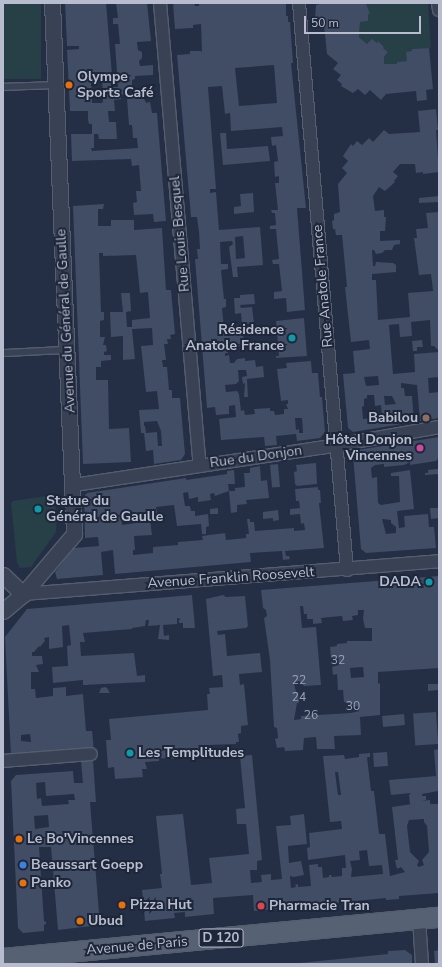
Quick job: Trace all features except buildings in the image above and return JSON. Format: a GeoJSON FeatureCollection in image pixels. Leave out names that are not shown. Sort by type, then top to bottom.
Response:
{"type":"FeatureCollection","features":[{"type":"Feature","properties":{"kind":"main road","name":"Avenue de Paris"},"geometry":{"type":"LineString","coordinates":[[3,958],[439,917]]}},
{"type":"Feature","properties":{"kind":"street","name":"Avenue du Général de Gaulle"},"geometry":{"type":"LineString","coordinates":[[3,611],[23,594],[74,534],[74,485],[54,85],[52,3]]}},
{"type":"Feature","properties":{"kind":"street","name":"Rue Louis Besquel"},"geometry":{"type":"LineString","coordinates":[[160,3],[200,465]]}},
{"type":"Feature","properties":{"kind":"street","name":"Rue Anatole France"},"geometry":{"type":"LineString","coordinates":[[299,3],[347,570]]}},
{"type":"Feature","properties":{"kind":"street"},"geometry":{"type":"LineString","coordinates":[[438,3],[439,10]]}},
{"type":"Feature","properties":{"kind":"street","name":"Rue du Donjon"},"geometry":{"type":"LineString","coordinates":[[74,485],[336,445],[439,427]]}},
{"type":"Feature","properties":{"kind":"street","name":"Avenue Franklin Roosevelt"},"geometry":{"type":"LineString","coordinates":[[23,594],[347,570],[439,561]]}},
{"type":"Feature","properties":{"kind":"street"},"geometry":{"type":"LineString","coordinates":[[3,575],[23,594]]}},
{"type":"Feature","properties":{"kind":"street"},"geometry":{"type":"LineString","coordinates":[[3,761],[91,754]]}},
{"type":"Feature","properties":{"kind":"street"},"geometry":{"type":"LineString","coordinates":[[419,919],[422,964]]}},
{"type":"Feature","properties":{"kind":"lane"},"geometry":{"type":"LineString","coordinates":[[3,87],[54,85]]}},
{"type":"Feature","properties":{"kind":"lane"},"geometry":{"type":"LineString","coordinates":[[3,354],[67,350]]}},
{"type":"Feature","properties":{"kind":"shaded area"},"geometry":{"type":"Polygon","coordinates":[[[3,3],[41,3],[41,79],[3,79],[3,3]]]}},
{"type":"Feature","properties":{"kind":"shaded area"},"geometry":{"type":"Polygon","coordinates":[[[366,3],[428,3],[431,48],[413,49],[407,61],[397,62],[397,64],[384,64],[384,57],[388,52],[383,48],[384,47],[379,42],[367,44],[359,37],[360,22],[368,21],[368,14],[370,14],[366,3]]]}},
{"type":"Feature","properties":{"kind":"shaded area"},"geometry":{"type":"Polygon","coordinates":[[[52,495],[57,513],[56,532],[31,567],[20,568],[17,563],[11,503],[13,501],[52,495]]]}},
{"type":"Feature","properties":{"kind":"place","name":"Olympe Sports Café"},"geometry":{"type":"Point","coordinates":[69,85]}},
{"type":"Feature","properties":{"kind":"place","name":"Résidence Anatole France"},"geometry":{"type":"Point","coordinates":[292,338]}},
{"type":"Feature","properties":{"kind":"place","name":"Babilou"},"geometry":{"type":"Point","coordinates":[426,418]}},
{"type":"Feature","properties":{"kind":"place","name":"Hôtel Donjon Vincennes"},"geometry":{"type":"Point","coordinates":[420,448]}},
{"type":"Feature","properties":{"kind":"place","name":"Statue du Général de Gaulle"},"geometry":{"type":"Point","coordinates":[38,509]}},
{"type":"Feature","properties":{"kind":"place","name":"DADA"},"geometry":{"type":"Point","coordinates":[429,582]}},
{"type":"Feature","properties":{"kind":"place","name":"Les Templitudes"},"geometry":{"type":"Point","coordinates":[130,753]}},
{"type":"Feature","properties":{"kind":"place","name":"Le Bo'Vincennes"},"geometry":{"type":"Point","coordinates":[19,839]}},
{"type":"Feature","properties":{"kind":"place","name":"Beaussart Goepp"},"geometry":{"type":"Point","coordinates":[23,865]}},
{"type":"Feature","properties":{"kind":"place","name":"Panko"},"geometry":{"type":"Point","coordinates":[23,883]}},
{"type":"Feature","properties":{"kind":"place","name":"Pizza Hut"},"geometry":{"type":"Point","coordinates":[122,905]}},
{"type":"Feature","properties":{"kind":"place","name":"Pharmacie Tran"},"geometry":{"type":"Point","coordinates":[261,906]}},
{"type":"Feature","properties":{"kind":"place","name":"Ubud"},"geometry":{"type":"Point","coordinates":[80,921]}}]}
